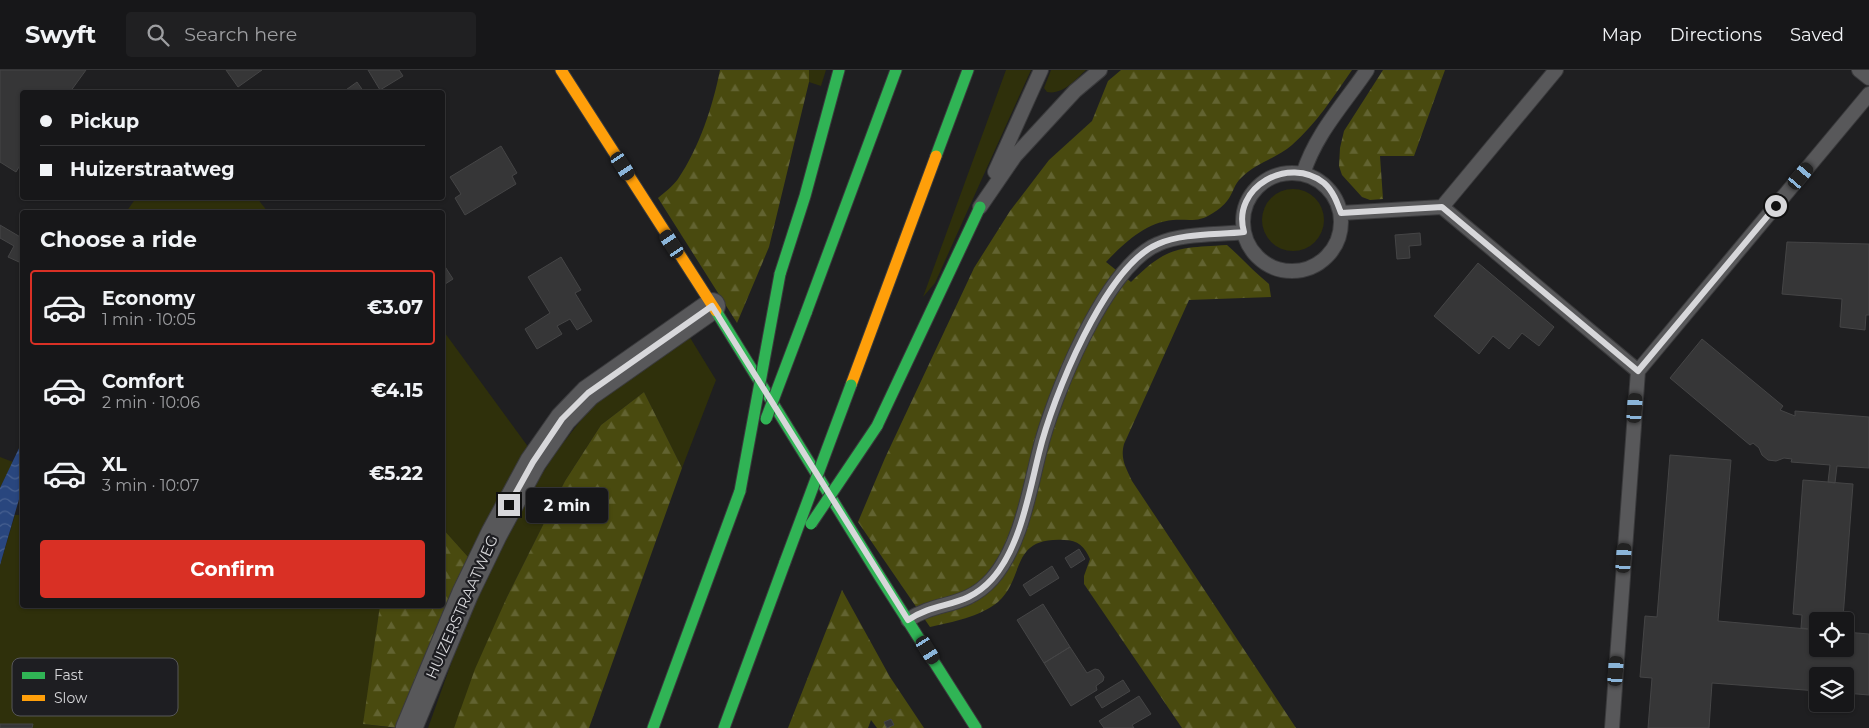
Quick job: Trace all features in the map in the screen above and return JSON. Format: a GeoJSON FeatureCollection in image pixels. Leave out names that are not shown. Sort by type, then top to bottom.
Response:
{"type":"FeatureCollection","features":[{"type":"Feature","properties":{"kind":"main road"},"geometry":{"type":"LineString","coordinates":[[561,70],[712,306],[976,728]]}},
{"type":"Feature","properties":{"kind":"main road"},"geometry":{"type":"LineString","coordinates":[[740,491],[780,274],[805,196],[839,70]]}},
{"type":"Feature","properties":{"kind":"main road"},"geometry":{"type":"LineString","coordinates":[[653,728],[896,70]]}},
{"type":"Feature","properties":{"kind":"main road"},"geometry":{"type":"LineString","coordinates":[[724,728],[968,70]]}},
{"type":"Feature","properties":{"kind":"main road"},"geometry":{"type":"LineString","coordinates":[[785,562],[878,426],[980,207]]}},
{"type":"Feature","properties":{"kind":"street","name":"HUIZERSTRAATWEG"},"geometry":{"type":"LineString","coordinates":[[408,728],[465,594],[494,534],[533,462],[562,419],[588,393],[712,306]]}},
{"type":"Feature","properties":{"kind":"lane"},"geometry":{"type":"LineString","coordinates":[[980,207],[1041,70]]}},
{"type":"Feature","properties":{"kind":"lane"},"geometry":{"type":"LineString","coordinates":[[980,207],[1020,149],[1075,91],[1100,70]]}},
{"type":"Feature","properties":{"kind":"lane"},"geometry":{"type":"LineString","coordinates":[[1303,174],[1310,153],[1324,129],[1367,70]]}},
{"type":"Feature","properties":{"kind":"lane"},"geometry":{"type":"LineString","coordinates":[[1442,207],[1556,70]]}},
{"type":"Feature","properties":{"kind":"lane"},"geometry":{"type":"LineString","coordinates":[[1859,70],[1869,78]]}},
{"type":"Feature","properties":{"kind":"lane"},"geometry":{"type":"LineString","coordinates":[[1612,728],[1638,371],[1869,94]]}},
{"type":"Feature","properties":{"kind":"lane"},"geometry":{"type":"LineString","coordinates":[[1294,172],[1311,175],[1325,184],[1336,197],[1341,213],[1342,229],[1337,244],[1327,257],[1314,266],[1298,271],[1283,270],[1268,264],[1255,254],[1246,241],[1242,225],[1244,209],[1251,193],[1263,181],[1278,174],[1294,172]]}},
{"type":"Feature","properties":{"kind":"lane"},"geometry":{"type":"LineString","coordinates":[[1341,213],[1442,207],[1638,371]]}},
{"type":"Feature","properties":{"kind":"lane"},"geometry":{"type":"LineString","coordinates":[[908,620],[920,612],[964,600],[992,579],[1002,565],[1022,521],[1046,423],[1065,378],[1105,299],[1127,269],[1144,252],[1159,243],[1180,238],[1244,232]]}},
{"type":"Feature","properties":{"kind":"shaded area"},"geometry":{"type":"Polygon","coordinates":[[[809,70],[826,70],[821,86],[809,82],[809,70]]]}},
{"type":"Feature","properties":{"kind":"shaded area"},"geometry":{"type":"Polygon","coordinates":[[[1006,70],[1031,70],[935,283],[923,297],[1006,70]]]}},
{"type":"Feature","properties":{"kind":"shaded area"},"geometry":{"type":"Polygon","coordinates":[[[1051,70],[1086,70],[1063,89],[1047,92],[1044,88],[1051,70]]]}},
{"type":"Feature","properties":{"kind":"shaded area"},"geometry":{"type":"Polygon","coordinates":[[[1293,189],[1305,192],[1315,198],[1321,208],[1324,220],[1321,232],[1315,242],[1305,248],[1293,251],[1281,248],[1271,242],[1265,232],[1262,220],[1265,208],[1271,198],[1281,192],[1293,189]]]}},
{"type":"Feature","properties":{"kind":"shaded area"},"geometry":{"type":"Polygon","coordinates":[[[135,200],[259,200],[266,210],[127,210],[135,200]]]}},
{"type":"Feature","properties":{"kind":"shaded area"},"geometry":{"type":"Polygon","coordinates":[[[445,333],[529,448],[469,558],[445,531],[445,333]]]}},
{"type":"Feature","properties":{"kind":"shaded area"},"geometry":{"type":"Polygon","coordinates":[[[689,336],[716,380],[682,468],[644,392],[601,425],[565,481],[507,597],[454,728],[428,728],[457,647],[479,594],[527,498],[556,452],[592,406],[689,336]]]}},
{"type":"Feature","properties":{"kind":"shaded area"},"geometry":{"type":"Polygon","coordinates":[[[0,457],[13,462],[0,488],[0,457]]]}},
{"type":"Feature","properties":{"kind":"shaded area"},"geometry":{"type":"Polygon","coordinates":[[[15,515],[20,515],[20,608],[380,608],[364,724],[394,728],[0,728],[0,565],[15,515]]]}},
{"type":"Feature","properties":{"kind":"green space"},"geometry":{"type":"Polygon","coordinates":[[[720,70],[809,70],[809,82],[769,247],[737,323],[658,198],[676,182],[686,167],[699,140],[709,112],[720,70]]]}},
{"type":"Feature","properties":{"kind":"green space"},"geometry":{"type":"Polygon","coordinates":[[[1121,70],[1352,70],[1301,137],[1286,150],[1260,164],[1239,180],[1229,198],[1219,209],[1208,216],[1198,219],[1173,220],[1144,229],[1106,262],[1131,282],[1154,261],[1174,251],[1227,245],[1269,284],[1271,297],[1189,300],[1124,444],[1123,454],[1124,463],[1132,481],[1296,728],[1182,728],[1084,584],[1084,576],[1090,559],[1086,551],[1077,543],[1064,540],[1047,541],[1034,545],[1026,552],[1007,592],[998,602],[983,612],[957,621],[930,627],[858,522],[885,458],[974,268],[1010,211],[1049,160],[1092,121],[1108,81],[1121,70]]]}},
{"type":"Feature","properties":{"kind":"green space"},"geometry":{"type":"Polygon","coordinates":[[[1383,70],[1445,70],[1414,156],[1380,156],[1383,199],[1370,200],[1362,197],[1342,175],[1339,166],[1340,148],[1344,131],[1383,70]]]}},
{"type":"Feature","properties":{"kind":"green space"},"geometry":{"type":"Polygon","coordinates":[[[644,392],[682,468],[589,728],[454,728],[475,669],[507,597],[565,481],[601,425],[644,392]]]}},
{"type":"Feature","properties":{"kind":"green space"},"geometry":{"type":"Polygon","coordinates":[[[445,531],[469,558],[399,728],[363,724],[380,608],[445,608],[445,531]]]}},
{"type":"Feature","properties":{"kind":"green space"},"geometry":{"type":"Polygon","coordinates":[[[842,590],[890,677],[924,728],[877,728],[871,720],[868,728],[788,728],[842,590]]]}},
{"type":"Feature","properties":{"kind":"water"},"geometry":{"type":"Polygon","coordinates":[[[20,446],[20,496],[0,565],[0,488],[20,446]]]}},
{"type":"Feature","properties":{"kind":"building"},"geometry":{"type":"Polygon","coordinates":[[[0,70],[86,70],[71,90],[20,90],[20,165],[16,172],[0,162],[0,70]]]}},
{"type":"Feature","properties":{"kind":"building"},"geometry":{"type":"Polygon","coordinates":[[[226,70],[262,70],[238,87],[226,70]]]}},
{"type":"Feature","properties":{"kind":"building"},"geometry":{"type":"Polygon","coordinates":[[[368,70],[399,70],[403,76],[380,90],[368,70]]]}},
{"type":"Feature","properties":{"kind":"building"},"geometry":{"type":"Polygon","coordinates":[[[357,82],[363,90],[346,90],[357,82]]]}},
{"type":"Feature","properties":{"kind":"building"},"geometry":{"type":"Polygon","coordinates":[[[501,146],[517,173],[512,176],[516,184],[465,215],[455,198],[461,194],[450,177],[501,146]]]}},
{"type":"Feature","properties":{"kind":"building"},"geometry":{"type":"Polygon","coordinates":[[[0,225],[20,237],[19,262],[8,257],[14,246],[0,238],[0,225]]]}},
{"type":"Feature","properties":{"kind":"building"},"geometry":{"type":"Polygon","coordinates":[[[1420,233],[1421,245],[1409,246],[1410,258],[1397,259],[1395,235],[1420,233]]]}},
{"type":"Feature","properties":{"kind":"building"},"geometry":{"type":"Polygon","coordinates":[[[1787,242],[1869,244],[1869,315],[1866,315],[1865,330],[1840,327],[1842,299],[1782,294],[1787,242]]]}},
{"type":"Feature","properties":{"kind":"building"},"geometry":{"type":"Polygon","coordinates":[[[561,257],[581,290],[575,293],[592,321],[577,330],[570,319],[557,326],[562,334],[537,349],[525,329],[550,313],[528,277],[561,257]]]}},
{"type":"Feature","properties":{"kind":"building"},"geometry":{"type":"Polygon","coordinates":[[[1478,263],[1554,327],[1539,346],[1522,333],[1509,349],[1493,336],[1479,354],[1434,316],[1478,263]]]}},
{"type":"Feature","properties":{"kind":"building"},"geometry":{"type":"Polygon","coordinates":[[[445,267],[453,279],[445,284],[445,267]]]}},
{"type":"Feature","properties":{"kind":"building"},"geometry":{"type":"Polygon","coordinates":[[[1702,339],[1783,406],[1780,410],[1795,416],[1795,411],[1869,417],[1869,468],[1837,466],[1835,483],[1828,482],[1830,465],[1791,462],[1792,459],[1784,458],[1776,461],[1768,460],[1762,455],[1759,448],[1753,443],[1750,445],[1670,378],[1702,339]]]}},
{"type":"Feature","properties":{"kind":"building"},"geometry":{"type":"Polygon","coordinates":[[[1670,455],[1731,460],[1718,621],[1809,629],[1809,657],[1854,657],[1854,633],[1869,634],[1869,695],[1854,694],[1854,667],[1809,667],[1809,690],[1712,683],[1709,728],[1648,728],[1652,678],[1640,677],[1645,616],[1657,617],[1670,455]]]}},
{"type":"Feature","properties":{"kind":"building"},"geometry":{"type":"Polygon","coordinates":[[[1803,480],[1853,484],[1843,612],[1809,612],[1809,629],[1801,628],[1802,615],[1793,614],[1803,480]]]}},
{"type":"Feature","properties":{"kind":"building"},"geometry":{"type":"Polygon","coordinates":[[[1079,549],[1085,559],[1071,568],[1065,558],[1079,549]]]}},
{"type":"Feature","properties":{"kind":"building"},"geometry":{"type":"Polygon","coordinates":[[[1052,566],[1059,578],[1030,596],[1023,585],[1052,566]]]}},
{"type":"Feature","properties":{"kind":"building"},"geometry":{"type":"Polygon","coordinates":[[[1043,604],[1070,647],[1044,663],[1017,620],[1043,604]]]}},
{"type":"Feature","properties":{"kind":"building"},"geometry":{"type":"Polygon","coordinates":[[[1070,647],[1087,673],[1095,669],[1099,670],[1104,677],[1103,681],[1096,686],[1097,690],[1071,706],[1044,663],[1070,647]]]}},
{"type":"Feature","properties":{"kind":"building"},"geometry":{"type":"Polygon","coordinates":[[[1123,680],[1130,691],[1102,708],[1095,697],[1123,680]]]}},
{"type":"Feature","properties":{"kind":"building"},"geometry":{"type":"Polygon","coordinates":[[[1139,696],[1151,714],[1132,725],[1134,728],[1104,728],[1099,721],[1139,696]]]}},
{"type":"Feature","properties":{"kind":"building"},"geometry":{"type":"Polygon","coordinates":[[[891,719],[894,725],[887,728],[884,722],[891,719]]]}},
{"type":"Feature","properties":{"kind":"building"},"geometry":{"type":"Polygon","coordinates":[[[0,724],[33,724],[32,728],[0,728],[0,724]]]}},
{"type":"Feature","properties":{"kind":"traffic: fast"},"geometry":{"type":"LineString","coordinates":[[780,274],[805,196],[839,70]]}},
{"type":"Feature","properties":{"kind":"traffic: fast"},"geometry":{"type":"LineString","coordinates":[[806,313],[896,70]]}},
{"type":"Feature","properties":{"kind":"traffic: fast"},"geometry":{"type":"LineString","coordinates":[[936,156],[968,70]]}},
{"type":"Feature","properties":{"kind":"traffic: fast"},"geometry":{"type":"LineString","coordinates":[[877,426],[980,207]]}},
{"type":"Feature","properties":{"kind":"traffic: fast"},"geometry":{"type":"LineString","coordinates":[[740,491],[780,274]]}},
{"type":"Feature","properties":{"kind":"traffic: fast"},"geometry":{"type":"LineString","coordinates":[[716,311],[880,577],[976,728]]}},
{"type":"Feature","properties":{"kind":"traffic: fast"},"geometry":{"type":"LineString","coordinates":[[766,419],[806,313]]}},
{"type":"Feature","properties":{"kind":"traffic: fast"},"geometry":{"type":"LineString","coordinates":[[785,562],[851,385]]}},
{"type":"Feature","properties":{"kind":"traffic: fast"},"geometry":{"type":"LineString","coordinates":[[811,524],[877,426]]}},
{"type":"Feature","properties":{"kind":"traffic: fast"},"geometry":{"type":"LineString","coordinates":[[653,728],[740,491]]}},
{"type":"Feature","properties":{"kind":"traffic: fast"},"geometry":{"type":"LineString","coordinates":[[724,728],[785,562]]}},
{"type":"Feature","properties":{"kind":"traffic: slow"},"geometry":{"type":"LineString","coordinates":[[561,70],[716,311]]}},
{"type":"Feature","properties":{"kind":"traffic: slow"},"geometry":{"type":"LineString","coordinates":[[851,385],[936,156]]}},
{"type":"Feature","properties":{"kind":"route"},"geometry":{"type":"LineString","coordinates":[[509,505],[533,462],[562,419],[588,393],[712,306],[908,620],[920,612],[964,600],[992,579],[1002,565],[1022,521],[1046,423],[1090,325],[1116,282],[1144,252],[1159,243],[1180,238],[1244,232],[1242,225],[1244,209],[1251,193],[1263,181],[1278,174],[1294,172],[1311,175],[1325,184],[1336,197],[1341,213],[1442,207],[1638,371],[1776,206]]}}]}
